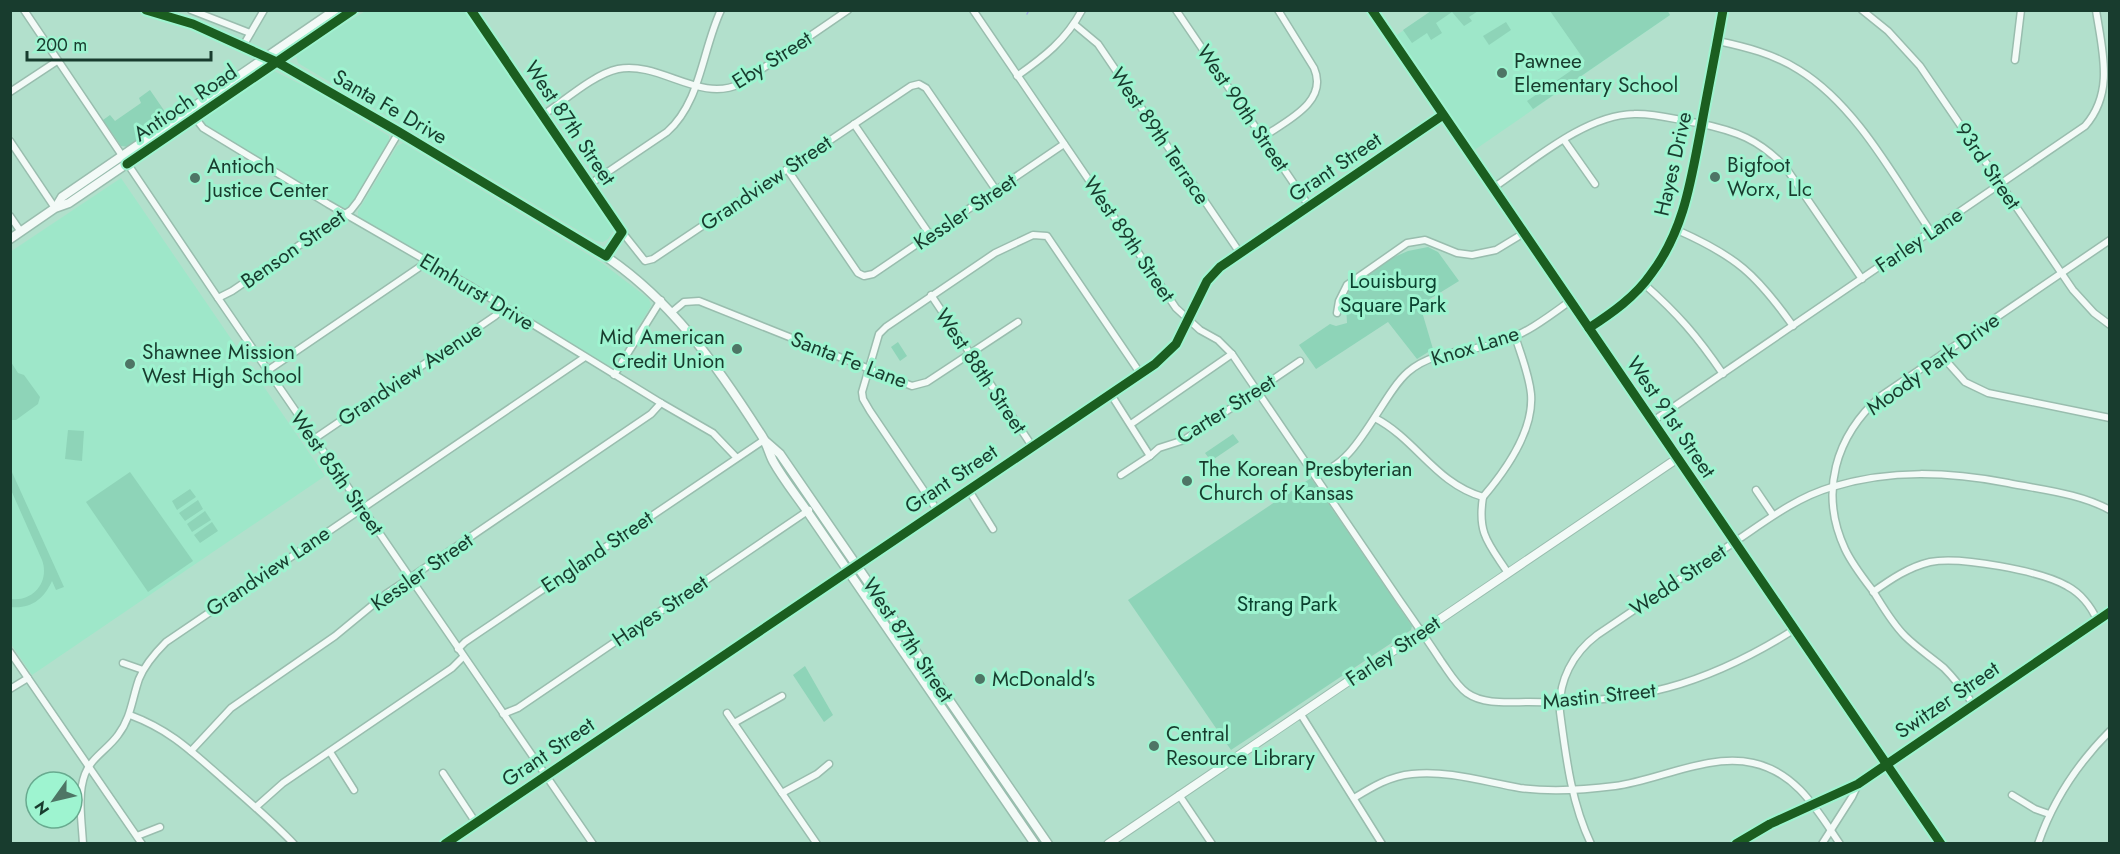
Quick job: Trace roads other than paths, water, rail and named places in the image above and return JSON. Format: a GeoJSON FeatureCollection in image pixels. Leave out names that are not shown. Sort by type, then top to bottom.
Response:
{"type":"FeatureCollection","features":[{"type":"Feature","properties":{"kind":"main road","name":"Santa Fe Drive"},"geometry":{"type":"LineString","coordinates":[[146,10],[193,24],[268,57],[399,132],[606,256]]}},
{"type":"Feature","properties":{"kind":"main road","name":"Antioch Road"},"geometry":{"type":"LineString","coordinates":[[56,208],[62,197],[121,155],[335,10]]}},
{"type":"Feature","properties":{"kind":"main road","name":"Antioch Road"},"geometry":{"type":"LineString","coordinates":[[10,239],[56,208],[69,203],[353,10]]}},
{"type":"Feature","properties":{"kind":"main road","name":"West 87th Street"},"geometry":{"type":"LineString","coordinates":[[606,256],[629,272],[661,300],[700,346],[764,440],[774,462],[807,511],[1035,843]]}},
{"type":"Feature","properties":{"kind":"main road","name":"West 87th Street"},"geometry":{"type":"LineString","coordinates":[[764,440],[780,454],[816,505],[1048,843]]}},
{"type":"Feature","properties":{"kind":"street","name":"West 85th Street"},"geometry":{"type":"LineString","coordinates":[[24,10],[314,439],[593,843]]}},
{"type":"Feature","properties":{"kind":"street"},"geometry":{"type":"LineString","coordinates":[[191,10],[250,33]]}},
{"type":"Feature","properties":{"kind":"street"},"geometry":{"type":"LineString","coordinates":[[243,46],[264,10]]}},
{"type":"Feature","properties":{"kind":"street","name":"West 87th Street"},"geometry":{"type":"LineString","coordinates":[[471,10],[622,232]]}},
{"type":"Feature","properties":{"kind":"street"},"geometry":{"type":"LineString","coordinates":[[590,184],[672,128],[685,111],[721,10]]}},
{"type":"Feature","properties":{"kind":"street","name":"Eby Street"},"geometry":{"type":"LineString","coordinates":[[695,85],[712,90],[723,90],[740,84],[848,10]]}},
{"type":"Feature","properties":{"kind":"street","name":"West 89th Street"},"geometry":{"type":"LineString","coordinates":[[974,10],[1176,308],[1200,330],[1218,340],[1232,354],[1421,632]]}},
{"type":"Feature","properties":{"kind":"street"},"geometry":{"type":"LineString","coordinates":[[1017,76],[1056,47],[1082,10]]}},
{"type":"Feature","properties":{"kind":"street","name":"West 90th Street"},"geometry":{"type":"LineString","coordinates":[[1176,10],[1309,206]]}},
{"type":"Feature","properties":{"kind":"street"},"geometry":{"type":"LineString","coordinates":[[1263,137],[1311,102],[1318,88],[1314,68],[1278,10]]}},
{"type":"Feature","properties":{"kind":"street","name":"West 91st Street"},"geometry":{"type":"LineString","coordinates":[[1372,10],[1941,843]]}},
{"type":"Feature","properties":{"kind":"street","name":"Hayes Drive"},"geometry":{"type":"LineString","coordinates":[[1589,328],[1625,302],[1644,284],[1663,258],[1677,230],[1685,207],[1723,10]]}},
{"type":"Feature","properties":{"kind":"street","name":"93rd Street"},"geometry":{"type":"LineString","coordinates":[[1863,10],[1888,31],[1920,66],[2061,273],[2084,304],[2109,325]]}},
{"type":"Feature","properties":{"kind":"street"},"geometry":{"type":"LineString","coordinates":[[2015,60],[2021,10]]}},
{"type":"Feature","properties":{"kind":"street","name":"Farley Lane"},"geometry":{"type":"LineString","coordinates":[[1653,421],[2085,126],[2096,111],[2103,93],[2105,75],[2096,10]]}},
{"type":"Feature","properties":{"kind":"street","name":"West 89th Terrace"},"geometry":{"type":"LineString","coordinates":[[1074,24],[1098,44],[1240,253]]}},
{"type":"Feature","properties":{"kind":"street"},"geometry":{"type":"LineString","coordinates":[[1718,41],[1777,58],[1797,69],[1830,93],[1858,123],[1931,232]]}},
{"type":"Feature","properties":{"kind":"street"},"geometry":{"type":"LineString","coordinates":[[10,92],[57,61]]}},
{"type":"Feature","properties":{"kind":"street"},"geometry":{"type":"LineString","coordinates":[[543,115],[591,81],[616,69],[648,70],[695,85]]}},
{"type":"Feature","properties":{"kind":"street","name":"Grandview Street"},"geometry":{"type":"LineString","coordinates":[[622,232],[645,261],[653,259],[911,86],[919,84],[926,88],[996,190]]}},
{"type":"Feature","properties":{"kind":"street","name":"Elmhurst Drive"},"geometry":{"type":"LineString","coordinates":[[189,109],[203,128],[713,433],[736,457]]}},
{"type":"Feature","properties":{"kind":"street","name":"Grant Street"},"geometry":{"type":"LineString","coordinates":[[445,843],[1172,350],[1212,274],[1443,115]]}},
{"type":"Feature","properties":{"kind":"street"},"geometry":{"type":"LineString","coordinates":[[1493,188],[1595,122],[1622,115],[1653,115],[1702,124],[1743,135],[1775,156],[1786,168],[1862,279]]}},
{"type":"Feature","properties":{"kind":"street"},"geometry":{"type":"LineString","coordinates":[[854,124],[930,236]]}},
{"type":"Feature","properties":{"kind":"street","name":"Benson Street"},"geometry":{"type":"LineString","coordinates":[[218,298],[232,291],[358,201],[399,132]]}},
{"type":"Feature","properties":{"kind":"street"},"geometry":{"type":"LineString","coordinates":[[1564,140],[1595,184]]}},
{"type":"Feature","properties":{"kind":"street"},"geometry":{"type":"LineString","coordinates":[[10,141],[56,208]]}},
{"type":"Feature","properties":{"kind":"street","name":"Kessler Street"},"geometry":{"type":"LineString","coordinates":[[787,169],[858,273],[864,276],[873,274],[1064,144]]}},
{"type":"Feature","properties":{"kind":"street"},"geometry":{"type":"LineString","coordinates":[[10,216],[21,232]]}},
{"type":"Feature","properties":{"kind":"street"},"geometry":{"type":"LineString","coordinates":[[1677,230],[1710,244],[1743,266],[1770,295],[1792,326]]}},
{"type":"Feature","properties":{"kind":"street"},"geometry":{"type":"LineString","coordinates":[[606,256],[622,232]]}},
{"type":"Feature","properties":{"kind":"street"},"geometry":{"type":"LineString","coordinates":[[1337,313],[1342,292],[1347,285],[1407,243],[1425,240],[1457,253],[1472,255],[1496,250],[1524,233]]}},
{"type":"Feature","properties":{"kind":"street"},"geometry":{"type":"LineString","coordinates":[[937,510],[863,399],[862,392],[879,334],[931,295],[995,253],[1033,235],[1047,236],[1140,373]]}},
{"type":"Feature","properties":{"kind":"street","name":"Moody Park Drive"},"geometry":{"type":"LineString","coordinates":[[1973,704],[1954,678],[1905,635],[1873,592],[1845,549],[1836,521],[1831,487],[1844,444],[1861,416],[1881,396],[2109,240]]}},
{"type":"Feature","properties":{"kind":"street"},"geometry":{"type":"LineString","coordinates":[[267,370],[427,262]]}},
{"type":"Feature","properties":{"kind":"street"},"geometry":{"type":"LineString","coordinates":[[1644,284],[1698,337],[1723,374]]}},
{"type":"Feature","properties":{"kind":"street","name":"West 88th Street"},"geometry":{"type":"LineString","coordinates":[[931,295],[1032,446]]}},
{"type":"Feature","properties":{"kind":"street"},"geometry":{"type":"LineString","coordinates":[[614,375],[661,300]]}},
{"type":"Feature","properties":{"kind":"street","name":"Santa Fe Lane"},"geometry":{"type":"LineString","coordinates":[[672,312],[684,302],[699,300],[905,385],[919,385],[1018,322]]}},
{"type":"Feature","properties":{"kind":"street","name":"Knox Lane"},"geometry":{"type":"LineString","coordinates":[[1313,473],[1323,473],[1351,450],[1375,418],[1397,382],[1419,364],[1431,358],[1496,344],[1529,329],[1570,301]]}},
{"type":"Feature","properties":{"kind":"street","name":"Grandview Avenue"},"geometry":{"type":"LineString","coordinates":[[314,439],[505,307]]}},
{"type":"Feature","properties":{"kind":"street"},"geometry":{"type":"LineString","coordinates":[[1508,573],[1484,534],[1481,519],[1483,496],[1519,446],[1528,423],[1531,403],[1529,383],[1515,336]]}},
{"type":"Feature","properties":{"kind":"street"},"geometry":{"type":"LineString","coordinates":[[1131,424],[1232,354]]}},
{"type":"Feature","properties":{"kind":"street"},"geometry":{"type":"LineString","coordinates":[[1941,355],[1960,378],[1974,388],[1988,393],[2109,418]]}},
{"type":"Feature","properties":{"kind":"street","name":"Grandview Lane"},"geometry":{"type":"LineString","coordinates":[[89,766],[111,745],[130,715],[143,670],[154,653],[174,635],[585,357]]}},
{"type":"Feature","properties":{"kind":"street","name":"Carter Street"},"geometry":{"type":"LineString","coordinates":[[1121,475],[1159,448],[1184,440],[1300,362]]}},
{"type":"Feature","properties":{"kind":"street"},"geometry":{"type":"LineString","coordinates":[[1110,393],[1150,456]]}},
{"type":"Feature","properties":{"kind":"street","name":"Kessler Street"},"geometry":{"type":"LineString","coordinates":[[191,751],[231,708],[335,636],[386,594],[651,414],[661,403]]}},
{"type":"Feature","properties":{"kind":"street"},"geometry":{"type":"LineString","coordinates":[[1375,418],[1403,436],[1446,478],[1461,488],[1483,496]]}},
{"type":"Feature","properties":{"kind":"street"},"geometry":{"type":"LineString","coordinates":[[736,457],[764,440]]}},
{"type":"Feature","properties":{"kind":"street","name":"England Street"},"geometry":{"type":"LineString","coordinates":[[458,649],[736,457]]}},
{"type":"Feature","properties":{"kind":"street","name":"Farley Street"},"geometry":{"type":"LineString","coordinates":[[1108,843],[1678,458]]}},
{"type":"Feature","properties":{"kind":"street","name":"Wedd Street"},"geometry":{"type":"LineString","coordinates":[[1559,702],[1567,672],[1580,650],[1591,639],[1773,515],[1831,487],[1882,476],[1910,473],[1956,475],[2071,495],[2109,510]]}},
{"type":"Feature","properties":{"kind":"street"},"geometry":{"type":"LineString","coordinates":[[968,489],[993,529]]}},
{"type":"Feature","properties":{"kind":"street"},"geometry":{"type":"LineString","coordinates":[[1756,490],[1773,515]]}},
{"type":"Feature","properties":{"kind":"street","name":"Hayes Street"},"geometry":{"type":"LineString","coordinates":[[503,714],[518,708],[816,505]]}},
{"type":"Feature","properties":{"kind":"street"},"geometry":{"type":"LineString","coordinates":[[1873,592],[1897,575],[1918,566],[1931,562],[1959,560],[2028,572],[2056,580],[2079,595],[2093,610],[2097,620]]}},
{"type":"Feature","properties":{"kind":"street","name":"Switzer Street"},"geometry":{"type":"LineString","coordinates":[[1736,843],[1770,824],[1858,784],[2109,612]]}},
{"type":"Feature","properties":{"kind":"street","name":"Mastin Street"},"geometry":{"type":"LineString","coordinates":[[1421,632],[1455,681],[1468,693],[1486,701],[1559,702],[1622,698],[1678,686],[1730,666],[1795,629]]}},
{"type":"Feature","properties":{"kind":"street"},"geometry":{"type":"LineString","coordinates":[[10,652],[142,843]]}},
{"type":"Feature","properties":{"kind":"street"},"geometry":{"type":"LineString","coordinates":[[256,807],[276,788],[452,668],[463,657]]}},
{"type":"Feature","properties":{"kind":"street"},"geometry":{"type":"LineString","coordinates":[[123,663],[143,670]]}},
{"type":"Feature","properties":{"kind":"street"},"geometry":{"type":"LineString","coordinates":[[10,689],[28,678]]}},
{"type":"Feature","properties":{"kind":"street"},"geometry":{"type":"LineString","coordinates":[[734,723],[782,696]]}},
{"type":"Feature","properties":{"kind":"street"},"geometry":{"type":"LineString","coordinates":[[1559,702],[1572,790],[1580,818],[1591,843]]}},
{"type":"Feature","properties":{"kind":"street"},"geometry":{"type":"LineString","coordinates":[[727,713],[817,843]]}},
{"type":"Feature","properties":{"kind":"street"},"geometry":{"type":"LineString","coordinates":[[1300,713],[1383,843]]}},
{"type":"Feature","properties":{"kind":"street"},"geometry":{"type":"LineString","coordinates":[[130,715],[163,729],[256,807],[294,843]]}},
{"type":"Feature","properties":{"kind":"street"},"geometry":{"type":"LineString","coordinates":[[2038,843],[2059,795],[2078,766],[2109,731]]}},
{"type":"Feature","properties":{"kind":"street"},"geometry":{"type":"LineString","coordinates":[[330,752],[354,790]]}},
{"type":"Feature","properties":{"kind":"street"},"geometry":{"type":"LineString","coordinates":[[1354,798],[1383,782],[1411,774],[1437,774],[1522,788],[1572,790],[1620,786],[1707,763],[1738,760],[1759,764],[1779,773],[1802,790],[1840,843]]}},
{"type":"Feature","properties":{"kind":"street"},"geometry":{"type":"LineString","coordinates":[[782,793],[817,774],[829,764]]}},
{"type":"Feature","properties":{"kind":"street"},"geometry":{"type":"LineString","coordinates":[[83,843],[82,791],[89,766]]}},
{"type":"Feature","properties":{"kind":"street"},"geometry":{"type":"LineString","coordinates":[[443,773],[476,823]]}},
{"type":"Feature","properties":{"kind":"street"},"geometry":{"type":"LineString","coordinates":[[1822,843],[1858,784]]}},
{"type":"Feature","properties":{"kind":"street"},"geometry":{"type":"LineString","coordinates":[[1179,795],[1212,843]]}},
{"type":"Feature","properties":{"kind":"street"},"geometry":{"type":"LineString","coordinates":[[2012,795],[2035,809],[2049,814]]}},
{"type":"Feature","properties":{"kind":"street"},"geometry":{"type":"LineString","coordinates":[[137,836],[160,827]]}},
{"type":"Feature","properties":{"kind":"waterway"},"geometry":{"type":"LineString","coordinates":[[1027,14],[1029,10]]}},
{"type":"Feature","properties":{"kind":"place","name":"Pawnee Elementary School"},"geometry":{"type":"Point","coordinates":[1502,73]}},
{"type":"Feature","properties":{"kind":"place","name":"Bigfoot Worx, Llc"},"geometry":{"type":"Point","coordinates":[1715,177]}},
{"type":"Feature","properties":{"kind":"place","name":"Antioch Justice Center"},"geometry":{"type":"Point","coordinates":[195,178]}},
{"type":"Feature","properties":{"kind":"place","name":"Mid American Credit Union"},"geometry":{"type":"Point","coordinates":[737,349]}},
{"type":"Feature","properties":{"kind":"place","name":"Shawnee Mission West High School"},"geometry":{"type":"Point","coordinates":[130,364]}},
{"type":"Feature","properties":{"kind":"place","name":"The Korean Presbyterian Church of Kansas"},"geometry":{"type":"Point","coordinates":[1187,481]}},
{"type":"Feature","properties":{"kind":"place","name":"McDonald's"},"geometry":{"type":"Point","coordinates":[980,679]}},
{"type":"Feature","properties":{"kind":"place","name":"Central Resource Library"},"geometry":{"type":"Point","coordinates":[1154,746]}},
{"type":"Feature","properties":{"kind":"park label","name":"Louisburg Square Park"},"geometry":{"type":"Point","coordinates":[1393,293]}},
{"type":"Feature","properties":{"kind":"park label","name":"Strang Park"},"geometry":{"type":"Point","coordinates":[1287,604]}}]}
